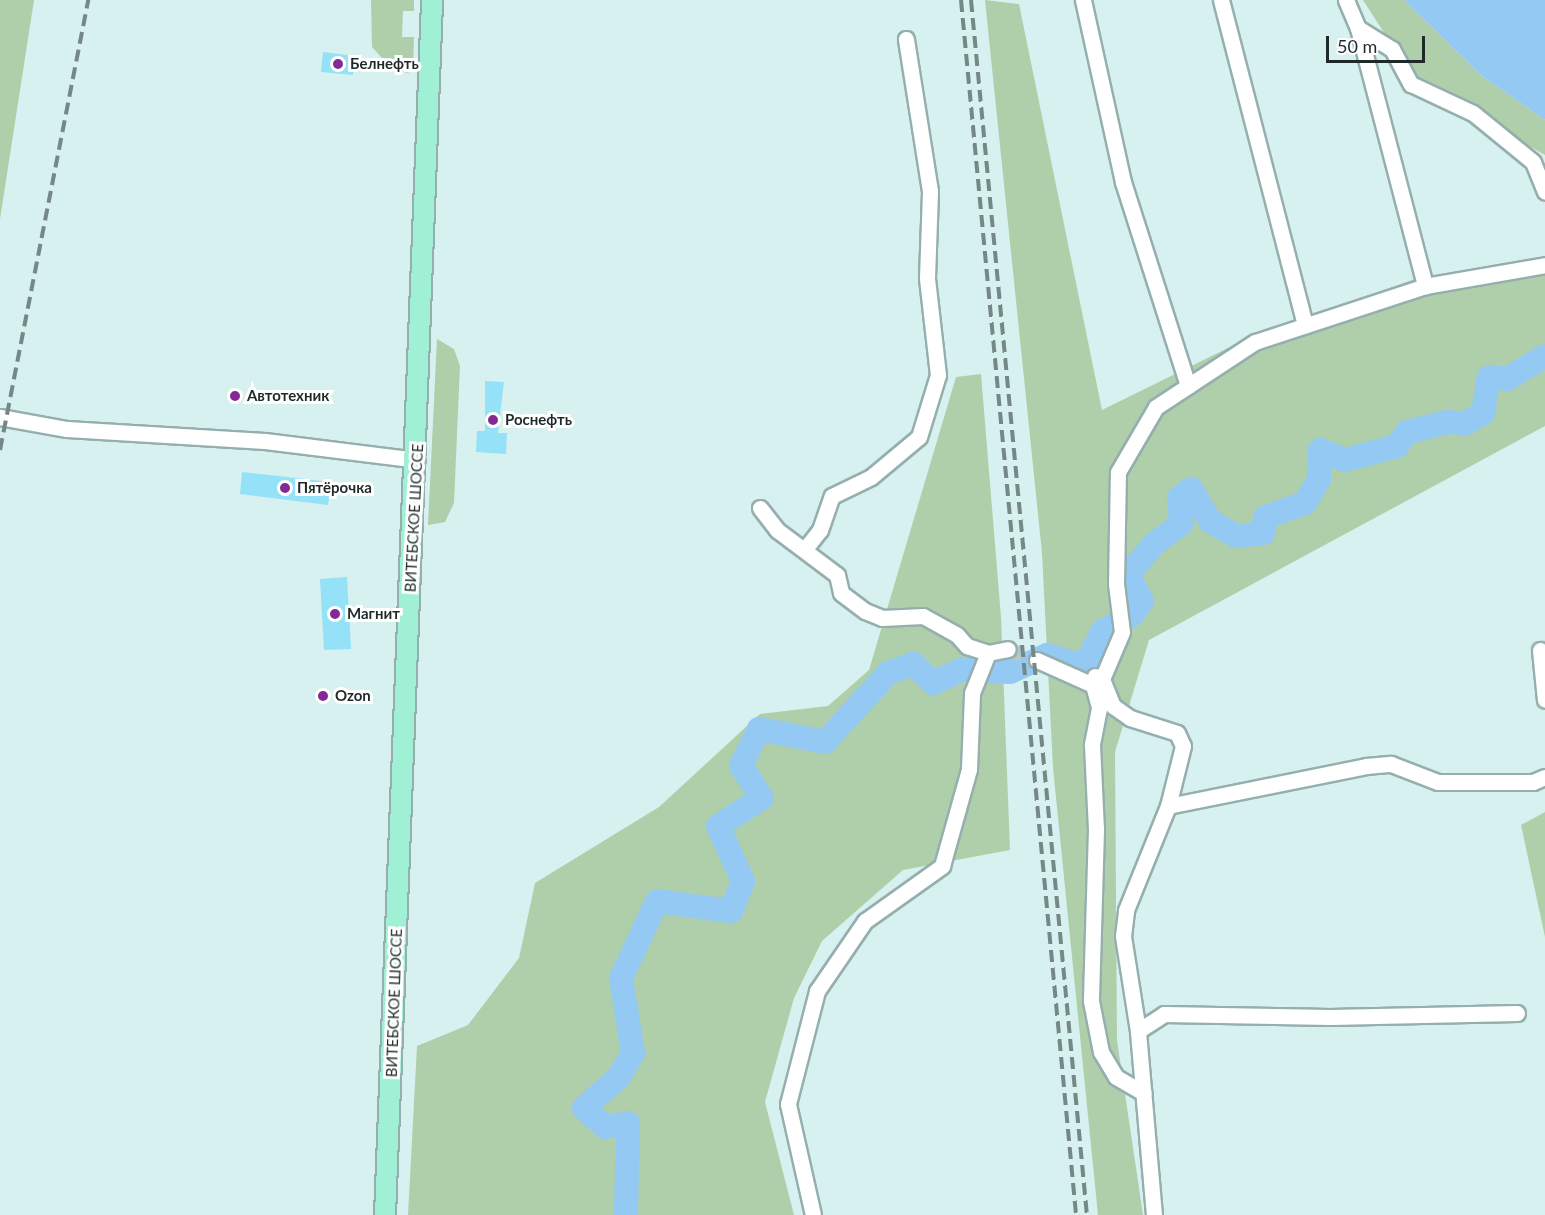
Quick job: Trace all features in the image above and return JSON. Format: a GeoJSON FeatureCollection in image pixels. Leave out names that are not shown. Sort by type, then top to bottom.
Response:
{"type":"FeatureCollection","features":[{"type":"Feature","properties":{"kind":"main road","name":"ВИТЕБСКОЕ ШОССЕ"},"geometry":{"type":"LineString","coordinates":[[385,1215],[417,460],[432,0]]}},
{"type":"Feature","properties":{"kind":"street"},"geometry":{"type":"LineString","coordinates":[[1083,0],[1123,182],[1188,386]]}},
{"type":"Feature","properties":{"kind":"street"},"geometry":{"type":"LineString","coordinates":[[1221,0],[1305,325]]}},
{"type":"Feature","properties":{"kind":"street"},"geometry":{"type":"LineString","coordinates":[[1346,0],[1358,28],[1425,286]]}},
{"type":"Feature","properties":{"kind":"street"},"geometry":{"type":"LineString","coordinates":[[1358,28],[1392,49],[1411,84],[1473,113],[1512,143],[1533,162],[1545,190]]}},
{"type":"Feature","properties":{"kind":"street"},"geometry":{"type":"LineString","coordinates":[[806,549],[820,530],[832,496],[871,477],[919,437],[938,375],[927,278],[930,191],[906,39]]}},
{"type":"Feature","properties":{"kind":"street"},"geometry":{"type":"LineString","coordinates":[[1102,679],[1122,632],[1116,584],[1118,472],[1156,407],[1255,342],[1425,286],[1545,266]]}},
{"type":"Feature","properties":{"kind":"street"},"geometry":{"type":"LineString","coordinates":[[0,417],[67,429],[265,441],[417,460]]}},
{"type":"Feature","properties":{"kind":"street"},"geometry":{"type":"LineString","coordinates":[[760,508],[777,530],[806,549],[837,575],[841,593],[865,611],[882,618],[923,616],[942,624],[967,646],[988,653],[1008,650]]}},
{"type":"Feature","properties":{"kind":"street"},"geometry":{"type":"LineString","coordinates":[[1540,650],[1545,700]]}},
{"type":"Feature","properties":{"kind":"street"},"geometry":{"type":"LineString","coordinates":[[813,1215],[788,1104],[817,991],[865,921],[942,866],[969,769],[972,693],[988,653]]}},
{"type":"Feature","properties":{"kind":"street"},"geometry":{"type":"LineString","coordinates":[[1037,660],[1093,685],[1099,708],[1092,745],[1096,829],[1091,1001],[1101,1052],[1116,1077],[1144,1093]]}},
{"type":"Feature","properties":{"kind":"street"},"geometry":{"type":"LineString","coordinates":[[1071,675],[1089,673],[1102,679],[1113,706],[1122,712],[1177,733],[1183,746],[1168,806],[1126,910],[1123,936],[1138,1031],[1154,1215]]}},
{"type":"Feature","properties":{"kind":"street"},"geometry":{"type":"LineString","coordinates":[[1168,806],[1391,764],[1438,782],[1533,782],[1545,777]]}},
{"type":"Feature","properties":{"kind":"street"},"geometry":{"type":"LineString","coordinates":[[1138,1031],[1164,1014],[1329,1017],[1517,1013]]}},
{"type":"Feature","properties":{"kind":"green space"},"geometry":{"type":"Polygon","coordinates":[[[0,0],[34,0],[0,219],[0,0]]]}},
{"type":"Feature","properties":{"kind":"green space"},"geometry":{"type":"Polygon","coordinates":[[[371,0],[414,0],[414,11],[403,11],[402,37],[414,37],[413,69],[408,73],[391,68],[372,47],[371,0]]]}},
{"type":"Feature","properties":{"kind":"green space"},"geometry":{"type":"Polygon","coordinates":[[[985,0],[1019,4],[1102,410],[1246,339],[1418,278],[1545,261],[1545,426],[1149,640],[1115,752],[1117,1040],[1143,1215],[1098,1215],[1053,768],[1042,553],[985,0]]]}},
{"type":"Feature","properties":{"kind":"green space"},"geometry":{"type":"Polygon","coordinates":[[[1363,0],[1404,0],[1482,76],[1545,120],[1545,155],[1417,84],[1363,0]]]}},
{"type":"Feature","properties":{"kind":"green space"},"geometry":{"type":"Polygon","coordinates":[[[437,339],[454,349],[460,366],[454,503],[445,522],[428,525],[437,339]]]}},
{"type":"Feature","properties":{"kind":"green space"},"geometry":{"type":"Polygon","coordinates":[[[981,374],[1001,617],[1010,850],[903,870],[822,941],[794,998],[765,1102],[794,1215],[408,1215],[417,1046],[468,1025],[519,958],[535,883],[659,807],[760,714],[828,706],[869,670],[956,377],[981,374]]]}},
{"type":"Feature","properties":{"kind":"green space"},"geometry":{"type":"Polygon","coordinates":[[[1545,812],[1545,937],[1521,825],[1545,812]]]}},
{"type":"Feature","properties":{"kind":"water"},"geometry":{"type":"Polygon","coordinates":[[[1404,0],[1545,0],[1545,120],[1482,76],[1404,0]]]}},
{"type":"Feature","properties":{"kind":"building","name":"Белнефть"},"geometry":{"type":"Polygon","coordinates":[[[323,52],[355,56],[353,75],[321,72],[323,52]]]}},
{"type":"Feature","properties":{"kind":"building","name":"Роснефть"},"geometry":{"type":"Polygon","coordinates":[[[485,381],[504,382],[498,433],[507,433],[506,454],[476,452],[477,431],[485,431],[485,381]]]}},
{"type":"Feature","properties":{"kind":"building","name":"Пятёрочка"},"geometry":{"type":"Polygon","coordinates":[[[242,472],[331,482],[328,505],[240,494],[242,472]]]}},
{"type":"Feature","properties":{"kind":"building","name":"Магнит"},"geometry":{"type":"Polygon","coordinates":[[[347,577],[351,649],[324,650],[320,579],[347,577]]]}},
{"type":"Feature","properties":{"kind":"waterway"},"geometry":{"type":"LineString","coordinates":[[626,1215],[628,1123],[605,1127],[584,1108],[619,1077],[633,1053],[621,978],[657,901],[731,911],[743,881],[718,826],[762,798],[741,766],[759,729],[825,742],[888,673],[913,664],[933,683],[963,669],[1010,672],[1047,655],[1084,666],[1103,631],[1132,615],[1142,601],[1128,575],[1154,544],[1181,524],[1179,498],[1191,489],[1210,521],[1236,536],[1263,533],[1265,517],[1305,503],[1319,479],[1320,450],[1345,460],[1397,446],[1407,432],[1447,422],[1466,423],[1483,413],[1489,377],[1507,379],[1545,356]]}},
{"type":"Feature","properties":{"kind":"tunnel"},"geometry":{"type":"LineString","coordinates":[[1008,649],[1037,660]]}},
{"type":"Feature","properties":{"kind":"railway"},"geometry":{"type":"LineString","coordinates":[[0,450],[88,0]]}},
{"type":"Feature","properties":{"kind":"railway"},"geometry":{"type":"LineString","coordinates":[[961,0],[1076,1215]]}},
{"type":"Feature","properties":{"kind":"railway"},"geometry":{"type":"LineString","coordinates":[[971,0],[1087,1215]]}},
{"type":"Feature","properties":{"kind":"place","name":"Белнефть"},"geometry":{"type":"Point","coordinates":[338,64]}},
{"type":"Feature","properties":{"kind":"place","name":"Автотехник"},"geometry":{"type":"Point","coordinates":[235,396]}},
{"type":"Feature","properties":{"kind":"place","name":"Роснефть"},"geometry":{"type":"Point","coordinates":[493,420]}},
{"type":"Feature","properties":{"kind":"place","name":"Пятёрочка"},"geometry":{"type":"Point","coordinates":[285,488]}},
{"type":"Feature","properties":{"kind":"place","name":"Магнит"},"geometry":{"type":"Point","coordinates":[335,614]}},
{"type":"Feature","properties":{"kind":"place","name":"Ozon"},"geometry":{"type":"Point","coordinates":[323,696]}}]}
